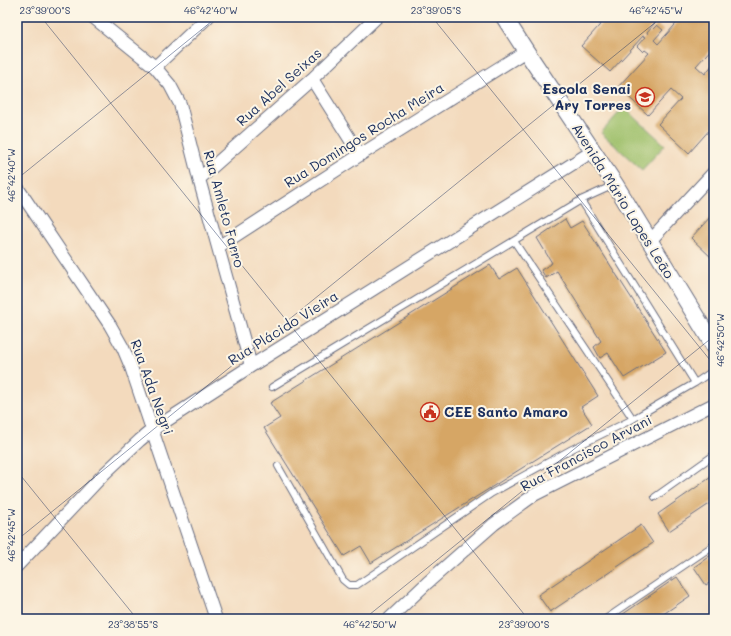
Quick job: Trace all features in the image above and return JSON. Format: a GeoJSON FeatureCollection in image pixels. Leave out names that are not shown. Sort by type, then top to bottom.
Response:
{"type":"FeatureCollection","features":[{"type":"Feature","properties":{"kind":"street","name":"Rua Amleto Farro"},"geometry":{"type":"LineString","coordinates":[[93,17],[155,67],[170,85],[180,104],[251,366]]}},
{"type":"Feature","properties":{"kind":"street"},"geometry":{"type":"LineString","coordinates":[[155,67],[208,17]]}},
{"type":"Feature","properties":{"kind":"street","name":"Rua Abel Seixas"},"geometry":{"type":"LineString","coordinates":[[200,179],[312,79],[377,17]]}},
{"type":"Feature","properties":{"kind":"street","name":"Avenida Mário Lopes Leão"},"geometry":{"type":"LineString","coordinates":[[504,17],[615,184],[714,346]]}},
{"type":"Feature","properties":{"kind":"street","name":"Rua Domingos Rocha Meira"},"geometry":{"type":"LineString","coordinates":[[218,247],[360,155],[526,51]]}},
{"type":"Feature","properties":{"kind":"street"},"geometry":{"type":"LineString","coordinates":[[312,79],[360,155]]}},
{"type":"Feature","properties":{"kind":"street","name":"Rua Plácido Vieira"},"geometry":{"type":"LineString","coordinates":[[17,566],[105,473],[152,430],[593,151]]}},
{"type":"Feature","properties":{"kind":"street"},"geometry":{"type":"LineString","coordinates":[[650,241],[714,172]]}},
{"type":"Feature","properties":{"kind":"street","name":"Rua Ada Negri"},"geometry":{"type":"LineString","coordinates":[[17,187],[110,325],[123,348],[131,367],[216,619]]}},
{"type":"Feature","properties":{"kind":"street","name":"Rua Francisco Arvani"},"geometry":{"type":"LineString","coordinates":[[389,619],[494,524],[534,495],[714,404]]}},
{"type":"Feature","properties":{"kind":"lane"},"geometry":{"type":"LineString","coordinates":[[272,387],[581,200],[615,184]]}},
{"type":"Feature","properties":{"kind":"lane"},"geometry":{"type":"LineString","coordinates":[[581,200],[695,382]]}},
{"type":"Feature","properties":{"kind":"lane"},"geometry":{"type":"LineString","coordinates":[[514,241],[633,419]]}},
{"type":"Feature","properties":{"kind":"lane"},"geometry":{"type":"LineString","coordinates":[[278,466],[343,580],[349,584],[357,585],[492,493],[572,449],[633,419],[714,370]]}},
{"type":"Feature","properties":{"kind":"lane"},"geometry":{"type":"LineString","coordinates":[[655,497],[714,455]]}},
{"type":"Feature","properties":{"kind":"lane"},"geometry":{"type":"LineString","coordinates":[[607,618],[714,545]]}},
{"type":"Feature","properties":{"kind":"green space"},"geometry":{"type":"Polygon","coordinates":[[[624,107],[665,145],[642,170],[601,133],[624,107]]]}},
{"type":"Feature","properties":{"kind":"building"},"geometry":{"type":"Polygon","coordinates":[[[607,17],[660,17],[647,32],[648,34],[657,25],[663,30],[654,40],[658,44],[682,17],[714,17],[714,46],[696,66],[705,74],[714,63],[714,129],[712,127],[689,153],[658,124],[681,99],[671,90],[648,115],[618,87],[649,53],[645,50],[643,52],[637,46],[645,37],[643,36],[610,72],[581,46],[607,17]]]}},
{"type":"Feature","properties":{"kind":"building"},"geometry":{"type":"Polygon","coordinates":[[[712,215],[714,217],[714,260],[691,238],[712,215]]]}},
{"type":"Feature","properties":{"kind":"building"},"geometry":{"type":"Polygon","coordinates":[[[565,219],[570,228],[582,221],[666,352],[624,378],[608,353],[600,358],[594,347],[601,341],[557,271],[546,278],[541,270],[552,263],[537,238],[565,219]]]}},
{"type":"Feature","properties":{"kind":"building","name":"CEE Santo Amaro"},"geometry":{"type":"Polygon","coordinates":[[[490,265],[499,279],[517,268],[598,396],[581,407],[592,424],[371,563],[361,546],[344,556],[264,428],[280,418],[270,403],[490,265]]]}},
{"type":"Feature","properties":{"kind":"building"},"geometry":{"type":"Polygon","coordinates":[[[714,475],[714,501],[669,531],[658,514],[714,475]]]}},
{"type":"Feature","properties":{"kind":"building"},"geometry":{"type":"Polygon","coordinates":[[[641,525],[653,543],[550,612],[538,595],[641,525]]]}},
{"type":"Feature","properties":{"kind":"building"},"geometry":{"type":"Polygon","coordinates":[[[714,553],[714,580],[706,585],[694,567],[714,553]]]}},
{"type":"Feature","properties":{"kind":"building"},"geometry":{"type":"Polygon","coordinates":[[[677,577],[690,596],[656,619],[616,619],[677,577]]]}},
{"type":"Feature","properties":{"kind":"place","name":"Escola Senai Ary Torres"},"geometry":{"type":"Point","coordinates":[645,97]}},
{"type":"Feature","properties":{"kind":"place","name":"CEE Santo Amaro"},"geometry":{"type":"Point","coordinates":[430,412]}}]}
